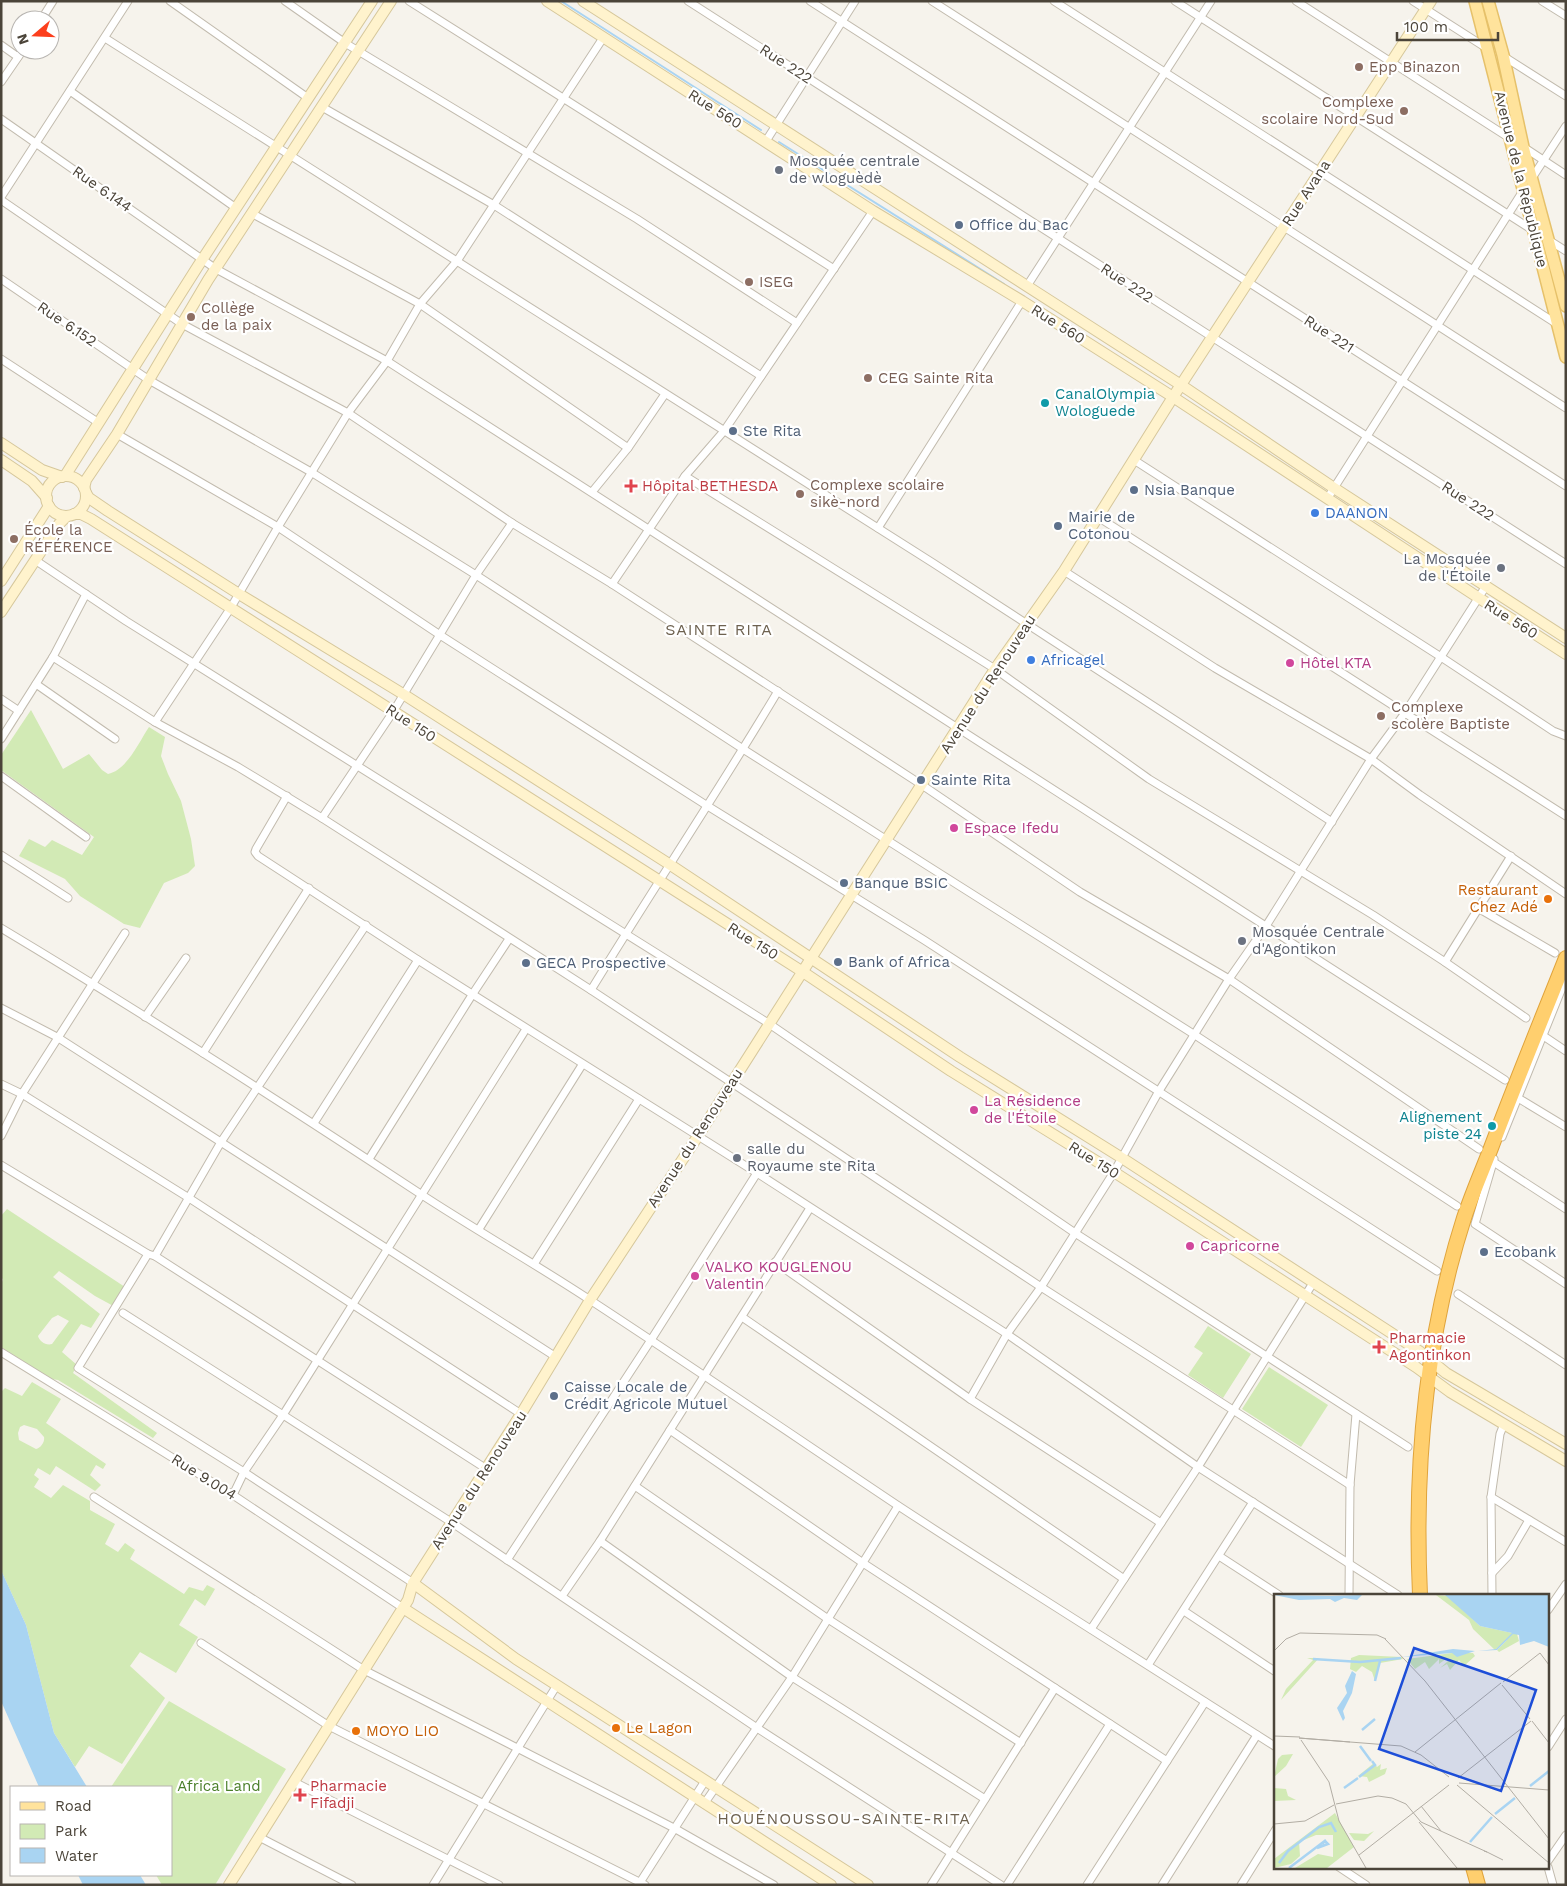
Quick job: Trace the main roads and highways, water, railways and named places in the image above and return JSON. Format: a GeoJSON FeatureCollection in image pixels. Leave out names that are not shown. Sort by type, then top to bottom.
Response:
{"type":"FeatureCollection","features":[{"type":"Feature","properties":{"kind":"highway"},"geometry":{"type":"LineString","coordinates":[[1420,1594],[1418,1480],[1430,1359],[1464,1218],[1511,1094],[1560,955]]}},
{"type":"Feature","properties":{"kind":"highway"},"geometry":{"type":"LineString","coordinates":[[1473,1868],[1478,1885]]}},
{"type":"Feature","properties":{"kind":"main road"},"geometry":{"type":"LineString","coordinates":[[1,581],[48,502],[50,484],[55,479],[63,476],[99,423],[167,314],[372,1]]}},
{"type":"Feature","properties":{"kind":"main road"},"geometry":{"type":"LineString","coordinates":[[1,612],[59,524],[70,515],[78,512],[84,503],[86,480],[117,434],[216,269],[391,1]]}},
{"type":"Feature","properties":{"kind":"main road","name":"Rue 560"},"geometry":{"type":"LineString","coordinates":[[546,1],[873,211],[1022,301],[1173,397],[1566,654]]}},
{"type":"Feature","properties":{"kind":"main road","name":"Rue 560"},"geometry":{"type":"LineString","coordinates":[[583,1],[1181,385],[1334,488],[1566,638]]}},
{"type":"Feature","properties":{"kind":"main road","name":"Avenue de la République"},"geometry":{"type":"LineString","coordinates":[[1475,1],[1566,357]]}},
{"type":"Feature","properties":{"kind":"main road","name":"Avenue de la République"},"geometry":{"type":"LineString","coordinates":[[1488,1],[1503,55],[1523,147],[1566,306]]}},
{"type":"Feature","properties":{"kind":"main road","name":"Rue Avana"},"geometry":{"type":"LineString","coordinates":[[1173,397],[1428,5]]}},
{"type":"Feature","properties":{"kind":"main road","name":"Avenue du Renouveau"},"geometry":{"type":"LineString","coordinates":[[229,1885],[406,1604],[413,1583],[521,1414],[590,1300],[698,1136],[768,1023],[803,972],[995,669],[1064,571],[1173,397]]}},
{"type":"Feature","properties":{"kind":"main road"},"geometry":{"type":"LineString","coordinates":[[2,446],[42,470],[76,479],[85,490]]}},
{"type":"Feature","properties":{"kind":"main road"},"geometry":{"type":"LineString","coordinates":[[1,460],[32,481],[57,513],[70,515]]}},
{"type":"Feature","properties":{"kind":"main road","name":"Rue 150"},"geometry":{"type":"LineString","coordinates":[[85,490],[100,506],[403,694],[669,864],[960,1057],[1122,1158],[1430,1359],[1446,1372],[1566,1444]]}},
{"type":"Feature","properties":{"kind":"main road","name":"Rue 150"},"geometry":{"type":"LineString","coordinates":[[70,515],[81,514],[91,519],[803,972],[951,1071],[1114,1172],[1450,1392],[1566,1461]]}},
{"type":"Feature","properties":{"kind":"main road"},"geometry":{"type":"LineString","coordinates":[[951,1071],[960,1057]]}},
{"type":"Feature","properties":{"kind":"main road"},"geometry":{"type":"LineString","coordinates":[[413,1583],[516,1659],[868,1885]]}},
{"type":"Feature","properties":{"kind":"main road"},"geometry":{"type":"LineString","coordinates":[[406,1604],[547,1701],[831,1885]]}},
{"type":"Feature","properties":{"kind":"water"},"geometry":{"type":"Polygon","coordinates":[[[1,1570],[26,1625],[54,1733],[86,1786],[39,1786],[1,1701],[1,1570]]]}},
{"type":"Feature","properties":{"kind":"water"},"geometry":{"type":"Polygon","coordinates":[[[78,1876],[141,1876],[146,1885],[83,1885],[78,1876]]]}},
{"type":"Feature","properties":{"kind":"waterway"},"geometry":{"type":"LineString","coordinates":[[561,1],[761,130]]}},
{"type":"Feature","properties":{"kind":"waterway"},"geometry":{"type":"LineString","coordinates":[[779,142],[1004,284]]}},
{"type":"Feature","properties":{"kind":"place","name":"Epp Binazon"},"geometry":{"type":"Point","coordinates":[1359,67]}},
{"type":"Feature","properties":{"kind":"place","name":"Complexe scolaire Nord-Sud"},"geometry":{"type":"Point","coordinates":[1404,111]}},
{"type":"Feature","properties":{"kind":"place","name":"Mosquée centrale de wloguèdè"},"geometry":{"type":"Point","coordinates":[779,170]}},
{"type":"Feature","properties":{"kind":"place","name":"Office du Bac"},"geometry":{"type":"Point","coordinates":[959,225]}},
{"type":"Feature","properties":{"kind":"place","name":"ISEG"},"geometry":{"type":"Point","coordinates":[749,282]}},
{"type":"Feature","properties":{"kind":"place","name":"Collège de la paix"},"geometry":{"type":"Point","coordinates":[191,317]}},
{"type":"Feature","properties":{"kind":"place","name":"CEG Sainte Rita"},"geometry":{"type":"Point","coordinates":[868,378]}},
{"type":"Feature","properties":{"kind":"place","name":"CanalOlympia Wologuede"},"geometry":{"type":"Point","coordinates":[1045,403]}},
{"type":"Feature","properties":{"kind":"place","name":"Ste Rita"},"geometry":{"type":"Point","coordinates":[733,431]}},
{"type":"Feature","properties":{"kind":"place","name":"Hôpital BETHESDA"},"geometry":{"type":"Point","coordinates":[631,486]}},
{"type":"Feature","properties":{"kind":"place","name":"Nsia Banque"},"geometry":{"type":"Point","coordinates":[1134,490]}},
{"type":"Feature","properties":{"kind":"place","name":"Complexe scolaire sikè-nord"},"geometry":{"type":"Point","coordinates":[800,494]}},
{"type":"Feature","properties":{"kind":"place","name":"DAANON"},"geometry":{"type":"Point","coordinates":[1315,513]}},
{"type":"Feature","properties":{"kind":"place","name":"Mairie de Cotonou"},"geometry":{"type":"Point","coordinates":[1058,526]}},
{"type":"Feature","properties":{"kind":"place","name":"École la RÉFÉRENCE"},"geometry":{"type":"Point","coordinates":[14,539]}},
{"type":"Feature","properties":{"kind":"place","name":"La Mosquée de l'Étoile"},"geometry":{"type":"Point","coordinates":[1501,568]}},
{"type":"Feature","properties":{"kind":"place","name":"Africagel"},"geometry":{"type":"Point","coordinates":[1031,660]}},
{"type":"Feature","properties":{"kind":"place","name":"Hôtel KTA"},"geometry":{"type":"Point","coordinates":[1290,663]}},
{"type":"Feature","properties":{"kind":"place","name":"Complexe scolère Baptiste"},"geometry":{"type":"Point","coordinates":[1381,716]}},
{"type":"Feature","properties":{"kind":"place","name":"Sainte Rita"},"geometry":{"type":"Point","coordinates":[921,780]}},
{"type":"Feature","properties":{"kind":"place","name":"Espace Ifedu"},"geometry":{"type":"Point","coordinates":[954,828]}},
{"type":"Feature","properties":{"kind":"place","name":"Banque BSIC"},"geometry":{"type":"Point","coordinates":[844,883]}},
{"type":"Feature","properties":{"kind":"place","name":"Restaurant Chez Adé"},"geometry":{"type":"Point","coordinates":[1548,899]}},
{"type":"Feature","properties":{"kind":"place","name":"Mosquée Centrale d'Agontikon"},"geometry":{"type":"Point","coordinates":[1242,941]}},
{"type":"Feature","properties":{"kind":"place","name":"Bank of Africa"},"geometry":{"type":"Point","coordinates":[838,962]}},
{"type":"Feature","properties":{"kind":"place","name":"GECA Prospective"},"geometry":{"type":"Point","coordinates":[526,963]}},
{"type":"Feature","properties":{"kind":"place","name":"La Résidence de l'Étoile"},"geometry":{"type":"Point","coordinates":[974,1110]}},
{"type":"Feature","properties":{"kind":"place","name":"Alignement piste 24"},"geometry":{"type":"Point","coordinates":[1492,1126]}},
{"type":"Feature","properties":{"kind":"place","name":"salle du Royaume ste Rita"},"geometry":{"type":"Point","coordinates":[737,1158]}},
{"type":"Feature","properties":{"kind":"place","name":"Capricorne"},"geometry":{"type":"Point","coordinates":[1190,1246]}},
{"type":"Feature","properties":{"kind":"place","name":"Ecobank"},"geometry":{"type":"Point","coordinates":[1484,1252]}},
{"type":"Feature","properties":{"kind":"place","name":"VALKO KOUGLENOU Valentin"},"geometry":{"type":"Point","coordinates":[695,1276]}},
{"type":"Feature","properties":{"kind":"place","name":"Pharmacie Agontinkon"},"geometry":{"type":"Point","coordinates":[1379,1347]}},
{"type":"Feature","properties":{"kind":"place","name":"Caisse Locale de Crédit Agricole Mutuel"},"geometry":{"type":"Point","coordinates":[554,1396]}},
{"type":"Feature","properties":{"kind":"place","name":"Le Lagon"},"geometry":{"type":"Point","coordinates":[616,1728]}},
{"type":"Feature","properties":{"kind":"place","name":"MOYO LIO"},"geometry":{"type":"Point","coordinates":[356,1731]}},
{"type":"Feature","properties":{"kind":"place","name":"Pharmacie Fifadji"},"geometry":{"type":"Point","coordinates":[300,1795]}},
{"type":"Feature","properties":{"kind":"district","name":"SAINTE RITA"},"geometry":{"type":"Point","coordinates":[719,629]}},
{"type":"Feature","properties":{"kind":"district","name":"HOUÉNOUSSOU-SAINTE-RITA"},"geometry":{"type":"Point","coordinates":[844,1818]}},
{"type":"Feature","properties":{"kind":"park label","name":"Africa Land"},"geometry":{"type":"Point","coordinates":[219,1786]}}]}
